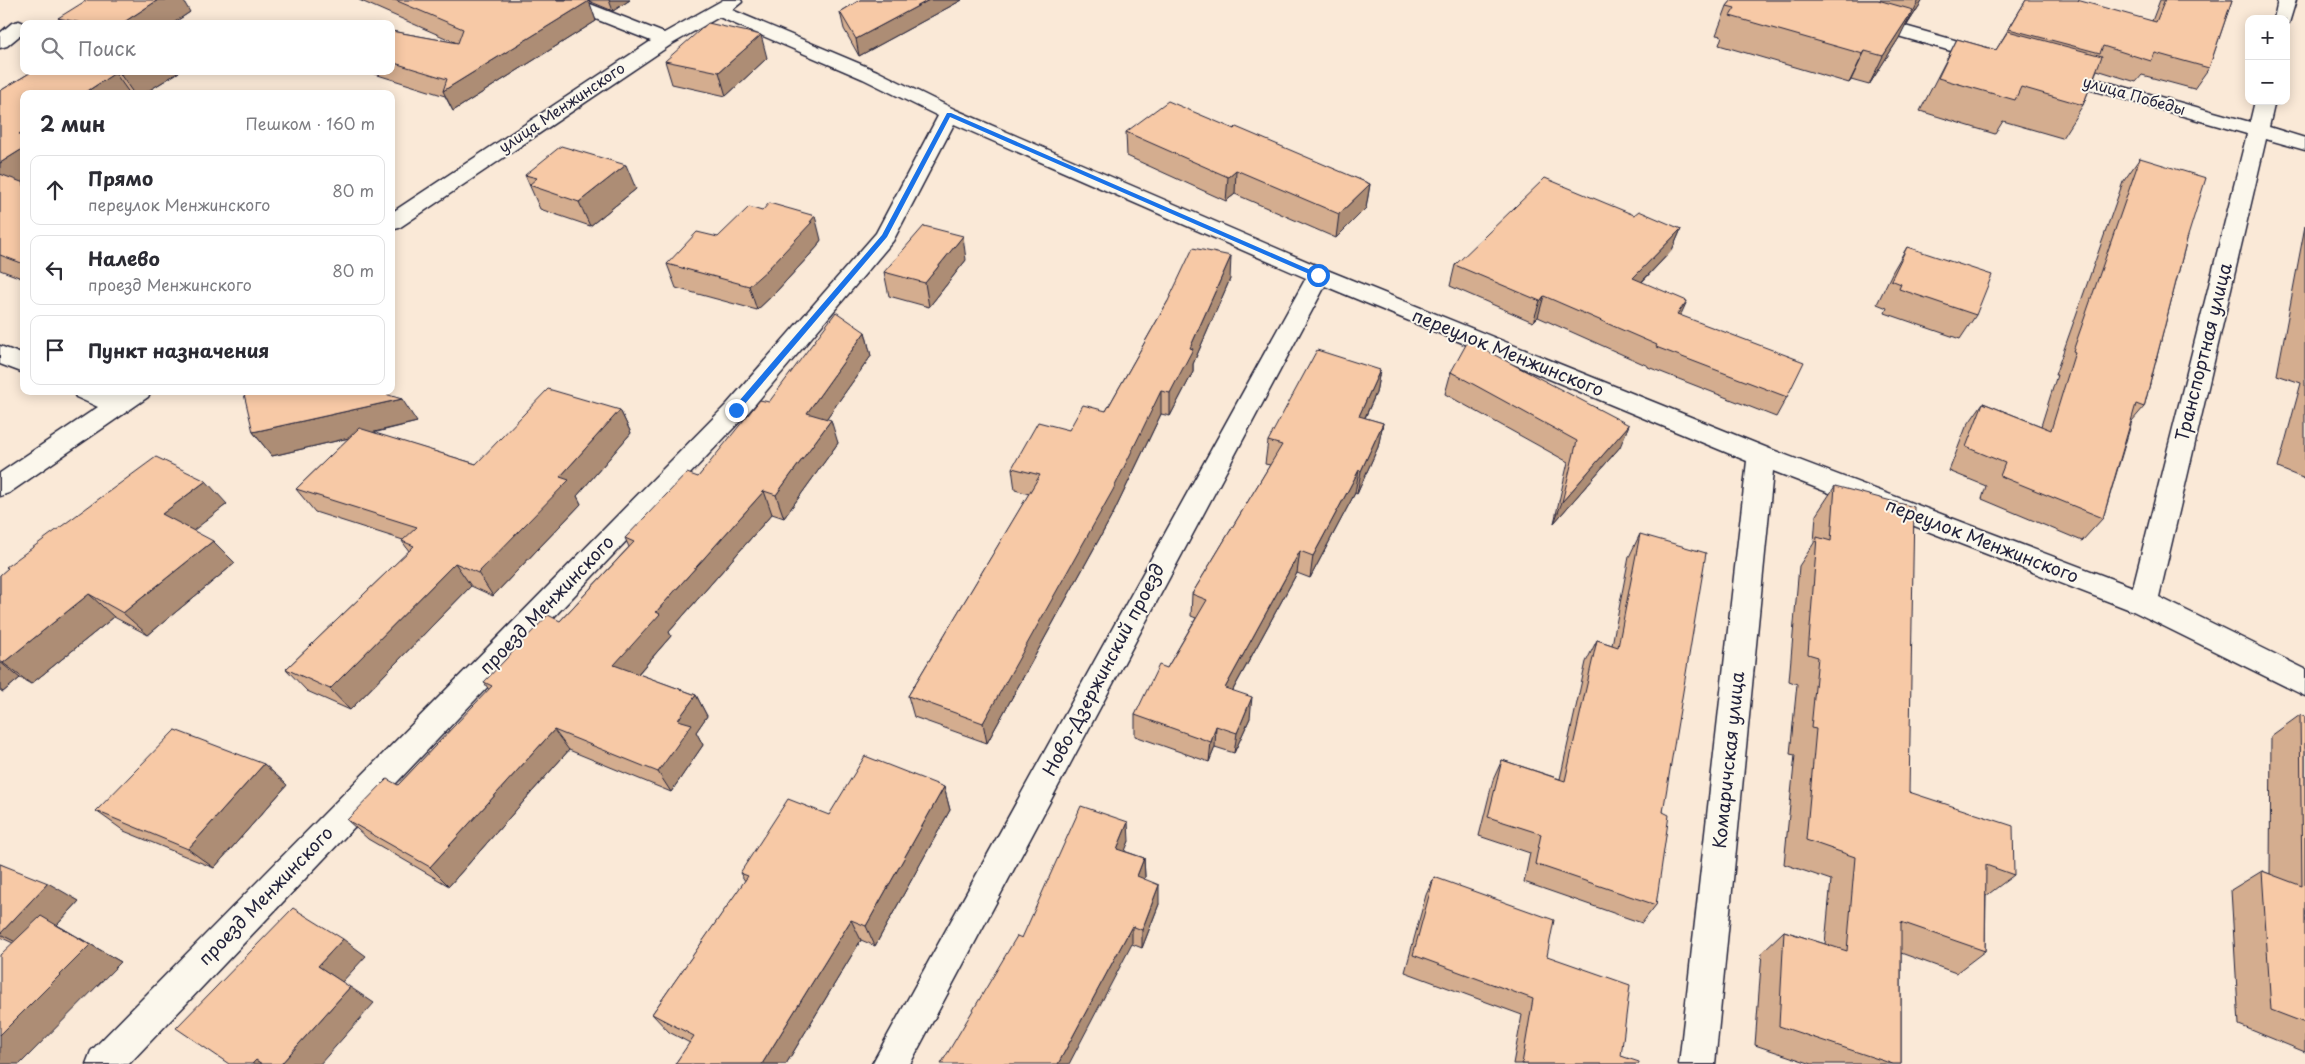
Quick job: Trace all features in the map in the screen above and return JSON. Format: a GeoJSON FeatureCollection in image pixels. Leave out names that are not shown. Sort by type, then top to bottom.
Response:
{"type":"FeatureCollection","features":[{"type":"Feature","properties":{"kind":"street"},"geometry":{"type":"LineString","coordinates":[[564,0],[664,40]]}},
{"type":"Feature","properties":{"kind":"street"},"geometry":{"type":"LineString","coordinates":[[2284,15],[2287,0]]}},
{"type":"Feature","properties":{"kind":"street","name":"улица Менжинского"},"geometry":{"type":"LineString","coordinates":[[395,219],[664,40],[727,5]]}},
{"type":"Feature","properties":{"kind":"street","name":"переулок Менжинского"},"geometry":{"type":"LineString","coordinates":[[727,5],[949,114],[1318,275],[1761,456],[2143,603],[2305,683]]}},
{"type":"Feature","properties":{"kind":"street"},"geometry":{"type":"LineString","coordinates":[[1846,16],[2009,61]]}},
{"type":"Feature","properties":{"kind":"street"},"geometry":{"type":"LineString","coordinates":[[0,42],[19,27]]}},
{"type":"Feature","properties":{"kind":"street","name":"улица Победы"},"geometry":{"type":"LineString","coordinates":[[2038,69],[2305,144]]}},
{"type":"Feature","properties":{"kind":"street","name":"Транспортная улица"},"geometry":{"type":"LineString","coordinates":[[2143,603],[2264,105]]}},
{"type":"Feature","properties":{"kind":"street","name":"проезд Менжинского"},"geometry":{"type":"LineString","coordinates":[[104,1064],[736,410],[885,236],[949,114]]}},
{"type":"Feature","properties":{"kind":"street","name":"Ново-Дзержинский проезд"},"geometry":{"type":"LineString","coordinates":[[890,1064],[1318,275]]}},
{"type":"Feature","properties":{"kind":"street"},"geometry":{"type":"LineString","coordinates":[[0,354],[20,363]]}},
{"type":"Feature","properties":{"kind":"street"},"geometry":{"type":"LineString","coordinates":[[94,395],[118,405]]}},
{"type":"Feature","properties":{"kind":"street"},"geometry":{"type":"LineString","coordinates":[[0,486],[133,395]]}},
{"type":"Feature","properties":{"kind":"street","name":"Комаричская улица"},"geometry":{"type":"LineString","coordinates":[[1697,1064],[1761,456]]}},
{"type":"Feature","properties":{"kind":"building"},"geometry":{"type":"Polygon","coordinates":[[[87,0],[158,0],[127,20],[68,20],[58,18],[87,0]]]}},
{"type":"Feature","properties":{"kind":"building"},"geometry":{"type":"Polygon","coordinates":[[[395,0],[589,1],[443,91],[447,79],[395,63],[395,32],[458,43],[463,29],[395,0]]]}},
{"type":"Feature","properties":{"kind":"building"},"geometry":{"type":"Polygon","coordinates":[[[860,0],[929,0],[856,39],[840,12],[860,0]]]}},
{"type":"Feature","properties":{"kind":"building"},"geometry":{"type":"Polygon","coordinates":[[[1732,0],[1878,0],[1913,10],[1883,56],[1865,51],[1863,54],[1730,16],[1735,8],[1727,6],[1732,0]]]}},
{"type":"Feature","properties":{"kind":"building"},"geometry":{"type":"Polygon","coordinates":[[[2026,0],[2077,0],[2156,22],[2165,0],[2232,0],[2209,68],[2155,53],[2151,61],[2103,46],[2100,53],[2009,29],[2026,0]]]}},
{"type":"Feature","properties":{"kind":"building"},"geometry":{"type":"Polygon","coordinates":[[[708,23],[761,35],[719,72],[665,61],[708,23]]]}},
{"type":"Feature","properties":{"kind":"building"},"geometry":{"type":"Polygon","coordinates":[[[2008,31],[2102,56],[2083,105],[2021,87],[2015,100],[1938,78],[1957,39],[1996,50],[2008,31]]]}},
{"type":"Feature","properties":{"kind":"building"},"geometry":{"type":"Polygon","coordinates":[[[26,75],[112,75],[89,90],[20,90],[20,150],[0,163],[0,91],[26,75]]]}},
{"type":"Feature","properties":{"kind":"building"},"geometry":{"type":"Polygon","coordinates":[[[1168,101],[1234,129],[1236,127],[1370,184],[1339,214],[1236,170],[1228,177],[1126,132],[1168,101]]]}},
{"type":"Feature","properties":{"kind":"building"},"geometry":{"type":"Polygon","coordinates":[[[561,146],[626,165],[579,202],[529,185],[537,178],[525,175],[561,146]]]}},
{"type":"Feature","properties":{"kind":"building"},"geometry":{"type":"Polygon","coordinates":[[[2140,158],[2206,178],[2187,239],[2144,407],[2136,404],[2103,518],[2000,476],[2005,463],[1966,447],[1983,403],[2051,430],[2075,352],[2073,351],[2140,158]]]}},
{"type":"Feature","properties":{"kind":"building"},"geometry":{"type":"Polygon","coordinates":[[[0,174],[20,182],[20,262],[0,255],[0,174]]]}},
{"type":"Feature","properties":{"kind":"building"},"geometry":{"type":"Polygon","coordinates":[[[1545,178],[1634,215],[1639,211],[1681,229],[1633,278],[1687,301],[1677,314],[1804,362],[1787,397],[1656,347],[1657,345],[1544,296],[1540,301],[1455,265],[1545,178]]]}},
{"type":"Feature","properties":{"kind":"building"},"geometry":{"type":"Polygon","coordinates":[[[769,203],[815,216],[810,222],[812,222],[768,269],[749,286],[667,264],[697,232],[718,237],[749,207],[762,211],[769,203]]]}},
{"type":"Feature","properties":{"kind":"building"},"geometry":{"type":"Polygon","coordinates":[[[924,226],[963,236],[925,283],[884,272],[924,226]]]}},
{"type":"Feature","properties":{"kind":"building"},"geometry":{"type":"Polygon","coordinates":[[[1907,247],[1992,275],[1976,315],[1899,289],[1901,284],[1891,280],[1907,247]]]}},
{"type":"Feature","properties":{"kind":"building"},"geometry":{"type":"Polygon","coordinates":[[[1193,248],[1231,256],[1190,348],[1193,349],[1170,393],[1161,391],[1113,490],[983,723],[908,696],[1040,475],[1012,468],[1038,422],[1069,430],[1083,405],[1106,411],[1168,301],[1193,248]]]}},
{"type":"Feature","properties":{"kind":"building"},"geometry":{"type":"Polygon","coordinates":[[[836,312],[865,332],[807,413],[831,420],[776,495],[764,491],[656,612],[660,614],[614,665],[696,695],[678,720],[692,724],[658,772],[554,730],[430,867],[347,820],[387,779],[398,785],[492,686],[484,682],[548,615],[560,621],[634,542],[625,538],[687,473],[698,477],[760,400],[769,402],[836,312]]]}},
{"type":"Feature","properties":{"kind":"building"},"geometry":{"type":"Polygon","coordinates":[[[1468,341],[1629,425],[1562,502],[1577,441],[1451,372],[1468,341]]]}},
{"type":"Feature","properties":{"kind":"building"},"geometry":{"type":"Polygon","coordinates":[[[1317,350],[1380,370],[1359,416],[1383,423],[1361,471],[1359,470],[1313,556],[1300,551],[1225,688],[1252,697],[1237,733],[1216,726],[1211,742],[1135,715],[1159,665],[1167,668],[1207,600],[1192,594],[1282,445],[1268,441],[1317,350]]]}},
{"type":"Feature","properties":{"kind":"building"},"geometry":{"type":"Polygon","coordinates":[[[548,389],[620,410],[560,477],[569,480],[478,573],[455,563],[330,689],[286,669],[414,546],[402,541],[417,527],[296,489],[359,428],[476,464],[548,389]]]}},
{"type":"Feature","properties":{"kind":"building"},"geometry":{"type":"Polygon","coordinates":[[[244,395],[388,395],[402,399],[253,432],[244,395]]]}},
{"type":"Feature","properties":{"kind":"building"},"geometry":{"type":"Polygon","coordinates":[[[156,457],[206,481],[162,514],[213,541],[123,613],[89,594],[3,663],[0,661],[0,575],[8,568],[6,567],[156,457]]]}},
{"type":"Feature","properties":{"kind":"building"},"geometry":{"type":"Polygon","coordinates":[[[1835,486],[1914,507],[1909,792],[2013,826],[2014,875],[1986,865],[1985,951],[1901,922],[1901,1064],[1893,1064],[1779,1026],[1784,931],[1847,951],[1855,857],[1806,840],[1816,729],[1811,728],[1818,657],[1808,654],[1817,537],[1831,541],[1835,486]]]}},
{"type":"Feature","properties":{"kind":"building"},"geometry":{"type":"Polygon","coordinates":[[[1640,534],[1706,553],[1663,812],[1669,815],[1656,905],[1535,864],[1541,834],[1488,817],[1502,760],[1565,781],[1597,640],[1618,647],[1640,534]]]}},
{"type":"Feature","properties":{"kind":"building"},"geometry":{"type":"Polygon","coordinates":[[[2300,715],[2305,717],[2305,1023],[2271,1010],[2262,871],[2302,886],[2300,715]]]}},
{"type":"Feature","properties":{"kind":"building"},"geometry":{"type":"Polygon","coordinates":[[[175,730],[264,764],[188,849],[96,811],[175,730]]]}},
{"type":"Feature","properties":{"kind":"building"},"geometry":{"type":"Polygon","coordinates":[[[865,756],[944,787],[866,926],[851,920],[762,1064],[675,1064],[694,1036],[652,1014],[748,876],[740,873],[788,799],[829,815],[865,756]]]}},
{"type":"Feature","properties":{"kind":"building"},"geometry":{"type":"Polygon","coordinates":[[[1081,806],[1128,822],[1117,849],[1144,858],[1137,876],[1159,885],[1142,930],[1132,926],[1058,1064],[941,1064],[1017,936],[1022,938],[1081,806]]]}},
{"type":"Feature","properties":{"kind":"building"},"geometry":{"type":"Polygon","coordinates":[[[0,864],[48,883],[0,934],[0,864]]]}},
{"type":"Feature","properties":{"kind":"building"},"geometry":{"type":"Polygon","coordinates":[[[1434,877],[1554,920],[1547,956],[1630,985],[1621,1056],[1639,1062],[1639,1064],[1522,1064],[1533,999],[1413,955],[1434,877]]]}},
{"type":"Feature","properties":{"kind":"building"},"geometry":{"type":"Polygon","coordinates":[[[293,908],[343,939],[318,966],[350,987],[281,1064],[262,1064],[256,1060],[252,1064],[229,1064],[176,1028],[293,908]]]}},
{"type":"Feature","properties":{"kind":"building"},"geometry":{"type":"Polygon","coordinates":[[[41,916],[90,945],[0,1035],[0,955],[41,916]]]}},
{"type":"Feature","properties":{"kind":"route"},"geometry":{"type":"LineString","coordinates":[[736,410],[885,236],[949,114],[1318,275]]}}]}
